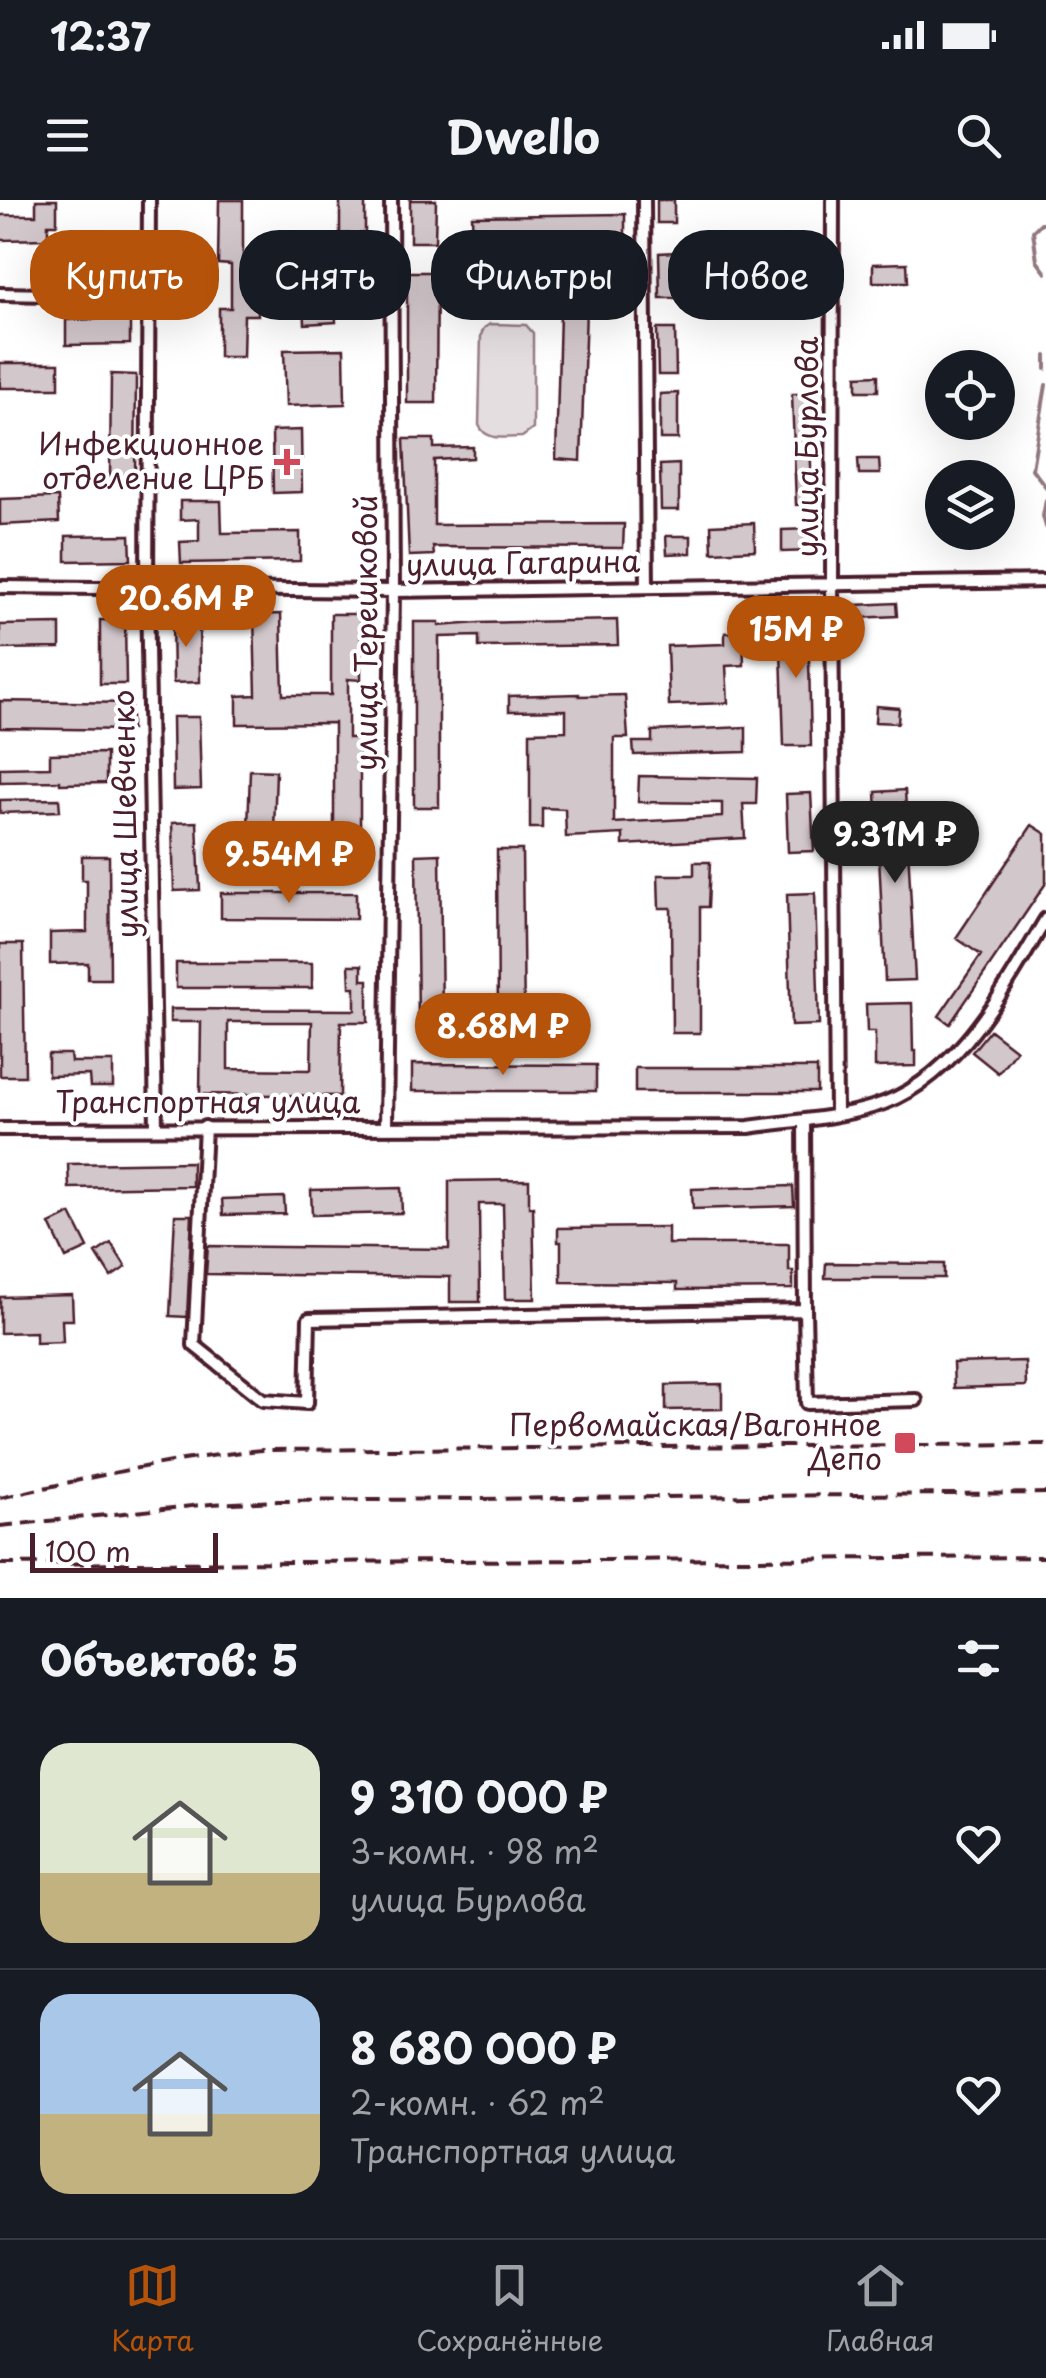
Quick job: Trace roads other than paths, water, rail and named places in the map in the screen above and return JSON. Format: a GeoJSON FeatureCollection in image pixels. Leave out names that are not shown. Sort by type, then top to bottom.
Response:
{"type":"FeatureCollection","features":[{"type":"Feature","properties":{"kind":"street","name":"улица Шевченко"},"geometry":{"type":"LineString","coordinates":[[149,200],[149,230]]}},
{"type":"Feature","properties":{"kind":"street","name":"улица Терешковой"},"geometry":{"type":"LineString","coordinates":[[386,1127],[394,591],[391,200]]}},
{"type":"Feature","properties":{"kind":"street"},"geometry":{"type":"LineString","coordinates":[[644,200],[647,587]]}},
{"type":"Feature","properties":{"kind":"street","name":"улица Бурлова"},"geometry":{"type":"LineString","coordinates":[[834,200],[836,1114]]}},
{"type":"Feature","properties":{"kind":"street"},"geometry":{"type":"LineString","coordinates":[[0,294],[30,295]]}},
{"type":"Feature","properties":{"kind":"street","name":"улица Шевченко"},"geometry":{"type":"LineString","coordinates":[[149,320],[147,587],[156,1127]]}},
{"type":"Feature","properties":{"kind":"street","name":"улица Гагарина"},"geometry":{"type":"LineString","coordinates":[[0,587],[394,591],[1046,581]]}},
{"type":"Feature","properties":{"kind":"street","name":"Транспортная улица"},"geometry":{"type":"LineString","coordinates":[[0,1129],[749,1127],[874,1107],[917,1086],[956,1054],[1011,978],[1046,919]]}},
{"type":"Feature","properties":{"kind":"street"},"geometry":{"type":"LineString","coordinates":[[804,1120],[807,1403],[916,1400]]}},
{"type":"Feature","properties":{"kind":"street"},"geometry":{"type":"LineString","coordinates":[[204,1127],[194,1345],[263,1400],[307,1403],[309,1319],[804,1310]]}},
{"type":"Feature","properties":{"kind":"waterway"},"geometry":{"type":"LineString","coordinates":[[1046,223],[1033,231],[1037,261],[1046,273]]}},
{"type":"Feature","properties":{"kind":"waterway"},"geometry":{"type":"LineString","coordinates":[[1046,356],[1046,369]]}},
{"type":"Feature","properties":{"kind":"waterway"},"geometry":{"type":"LineString","coordinates":[[1046,385],[1032,469],[1046,487]]}},
{"type":"Feature","properties":{"kind":"waterway"},"geometry":{"type":"LineString","coordinates":[[1046,500],[1046,527]]}},
{"type":"Feature","properties":{"kind":"railway"},"geometry":{"type":"LineString","coordinates":[[0,1498],[163,1463],[262,1450],[1046,1444]]}},
{"type":"Feature","properties":{"kind":"railway"},"geometry":{"type":"LineString","coordinates":[[0,1526],[211,1504],[278,1501],[1046,1493]]}},
{"type":"Feature","properties":{"kind":"railway"},"geometry":{"type":"LineString","coordinates":[[0,1564],[1046,1557]]}},
{"type":"Feature","properties":{"kind":"place","name":"Инфекционное отделение ЦРБ"},"geometry":{"type":"Point","coordinates":[287,462]}},
{"type":"Feature","properties":{"kind":"place","name":"Первомайская/Вагонное Депо"},"geometry":{"type":"Point","coordinates":[905,1443]}}]}
